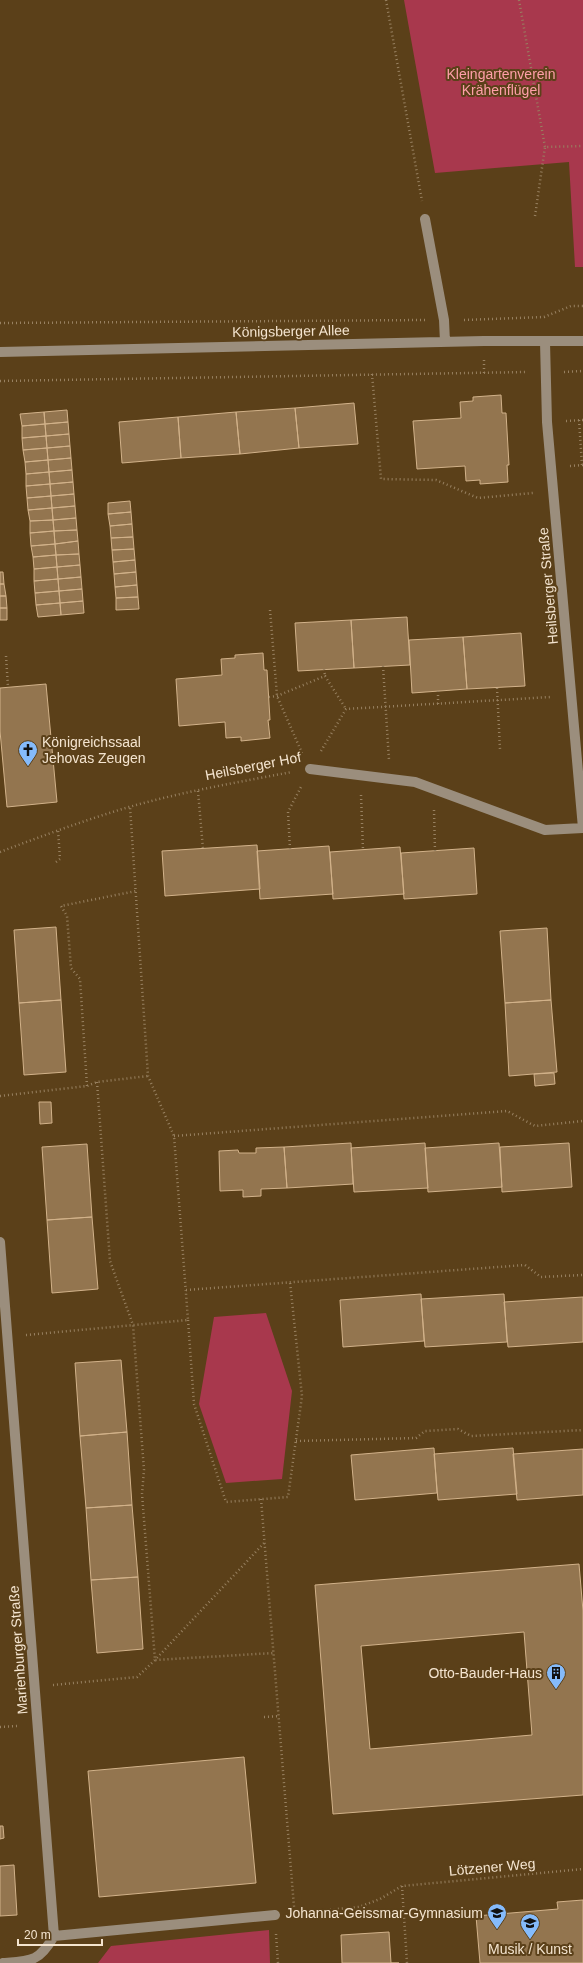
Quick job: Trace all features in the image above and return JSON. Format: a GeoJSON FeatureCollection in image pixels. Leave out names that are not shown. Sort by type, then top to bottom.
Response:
{"type":"FeatureCollection","features":[{"type":"Feature","properties":{"kind":"street"},"geometry":{"type":"LineString","coordinates":[[426,219],[444,320],[445,342]]}},
{"type":"Feature","properties":{"kind":"street","name":"Königsberger Allee"},"geometry":{"type":"LineString","coordinates":[[0,352],[445,342],[583,341]]}},
{"type":"Feature","properties":{"kind":"street","name":"Heilsberger Straße"},"geometry":{"type":"LineString","coordinates":[[545,342],[548,422],[583,828]]}},
{"type":"Feature","properties":{"kind":"street","name":"Heilsberger Hof"},"geometry":{"type":"LineString","coordinates":[[310,769],[361,777],[390,778],[415,782],[544,830],[583,828]]}},
{"type":"Feature","properties":{"kind":"street","name":"Marienburger Straße"},"geometry":{"type":"LineString","coordinates":[[0,1242],[54,1936]]}},
{"type":"Feature","properties":{"kind":"street"},"geometry":{"type":"LineString","coordinates":[[4,1963],[27,1961],[45,1952],[54,1936],[275,1915]]}},
{"type":"Feature","properties":{"kind":"path"},"geometry":{"type":"LineString","coordinates":[[386,0],[426,219]]}},
{"type":"Feature","properties":{"kind":"path"},"geometry":{"type":"LineString","coordinates":[[519,0],[545,147],[535,216]]}},
{"type":"Feature","properties":{"kind":"path"},"geometry":{"type":"LineString","coordinates":[[545,147],[583,146]]}},
{"type":"Feature","properties":{"kind":"path"},"geometry":{"type":"LineString","coordinates":[[0,323],[444,320],[544,317],[571,306],[583,306]]}},
{"type":"Feature","properties":{"kind":"path"},"geometry":{"type":"LineString","coordinates":[[0,381],[372,374],[583,372]]}},
{"type":"Feature","properties":{"kind":"path"},"geometry":{"type":"LineString","coordinates":[[372,374],[381,479],[436,480],[478,498],[554,490]]}},
{"type":"Feature","properties":{"kind":"path"},"geometry":{"type":"LineString","coordinates":[[580,420],[582,465]]}},
{"type":"Feature","properties":{"kind":"path"},"geometry":{"type":"LineString","coordinates":[[270,610],[277,696],[310,769]]}},
{"type":"Feature","properties":{"kind":"path"},"geometry":{"type":"LineString","coordinates":[[6,656],[8,687]]}},
{"type":"Feature","properties":{"kind":"path"},"geometry":{"type":"LineString","coordinates":[[383,666],[390,778]]}},
{"type":"Feature","properties":{"kind":"path"},"geometry":{"type":"LineString","coordinates":[[324,669],[325,676],[346,709]]}},
{"type":"Feature","properties":{"kind":"path"},"geometry":{"type":"LineString","coordinates":[[269,697],[277,696],[325,676]]}},
{"type":"Feature","properties":{"kind":"path"},"geometry":{"type":"LineString","coordinates":[[497,688],[500,749]]}},
{"type":"Feature","properties":{"kind":"path"},"geometry":{"type":"LineString","coordinates":[[438,691],[438,704]]}},
{"type":"Feature","properties":{"kind":"path"},"geometry":{"type":"LineString","coordinates":[[346,709],[572,696]]}},
{"type":"Feature","properties":{"kind":"path"},"geometry":{"type":"LineString","coordinates":[[290,849],[288,812],[310,769],[346,709]]}},
{"type":"Feature","properties":{"kind":"path","name":"Heilsberger Hof"},"geometry":{"type":"LineString","coordinates":[[0,852],[58,830],[130,807],[198,791],[310,769]]}},
{"type":"Feature","properties":{"kind":"path"},"geometry":{"type":"LineString","coordinates":[[361,777],[363,850]]}},
{"type":"Feature","properties":{"kind":"path"},"geometry":{"type":"LineString","coordinates":[[198,791],[203,849]]}},
{"type":"Feature","properties":{"kind":"path"},"geometry":{"type":"LineString","coordinates":[[434,851],[433,814],[441,791]]}},
{"type":"Feature","properties":{"kind":"path"},"geometry":{"type":"LineString","coordinates":[[130,807],[148,1076],[174,1136],[194,1404],[226,1502],[288,1497],[302,1396],[290,1282]]}},
{"type":"Feature","properties":{"kind":"path"},"geometry":{"type":"LineString","coordinates":[[56,862],[60,859],[58,830]]}},
{"type":"Feature","properties":{"kind":"path"},"geometry":{"type":"LineString","coordinates":[[87,1086],[80,979],[71,968],[67,916],[61,906],[136,891]]}},
{"type":"Feature","properties":{"kind":"path"},"geometry":{"type":"LineString","coordinates":[[0,1096],[87,1086],[97,1082],[148,1076]]}},
{"type":"Feature","properties":{"kind":"path"},"geometry":{"type":"LineString","coordinates":[[97,1082],[110,1261],[134,1325],[144,1470],[142,1494],[155,1660]]}},
{"type":"Feature","properties":{"kind":"path"},"geometry":{"type":"LineString","coordinates":[[174,1136],[507,1110],[535,1126],[583,1121]]}},
{"type":"Feature","properties":{"kind":"path"},"geometry":{"type":"LineString","coordinates":[[186,1290],[525,1265],[542,1277],[583,1275]]}},
{"type":"Feature","properties":{"kind":"path"},"geometry":{"type":"LineString","coordinates":[[7,1337],[188,1320]]}},
{"type":"Feature","properties":{"kind":"path"},"geometry":{"type":"LineString","coordinates":[[296,1441],[416,1438],[425,1431],[458,1429],[471,1436],[583,1430]]}},
{"type":"Feature","properties":{"kind":"path"},"geometry":{"type":"LineString","coordinates":[[261,1499],[294,1913]]}},
{"type":"Feature","properties":{"kind":"path"},"geometry":{"type":"LineString","coordinates":[[35,1687],[137,1677],[155,1660],[265,1542]]}},
{"type":"Feature","properties":{"kind":"path"},"geometry":{"type":"LineString","coordinates":[[155,1660],[274,1653]]}},
{"type":"Feature","properties":{"kind":"path"},"geometry":{"type":"LineString","coordinates":[[264,1717],[279,1716]]}},
{"type":"Feature","properties":{"kind":"path","name":"Lötzener Weg"},"geometry":{"type":"LineString","coordinates":[[402,1886],[583,1869]]}},
{"type":"Feature","properties":{"kind":"path"},"geometry":{"type":"LineString","coordinates":[[278,1963],[275,1915],[359,1907],[380,1899],[402,1886],[407,1963]]}},
{"type":"Feature","properties":{"kind":"green space","name":"Kleingartenverein Krähenflügel"},"geometry":{"type":"Polygon","coordinates":[[[404,0],[583,0],[583,267],[575,267],[569,162],[435,173],[404,0]]]}},
{"type":"Feature","properties":{"kind":"green space"},"geometry":{"type":"Polygon","coordinates":[[[266,1313],[292,1391],[282,1479],[226,1483],[199,1404],[214,1317],[266,1313]]]}},
{"type":"Feature","properties":{"kind":"green space"},"geometry":{"type":"Polygon","coordinates":[[[269,1930],[270,1963],[98,1963],[111,1946],[269,1930]]]}},
{"type":"Feature","properties":{"kind":"building"},"geometry":{"type":"Polygon","coordinates":[[[501,395],[502,413],[506,413],[509,465],[507,465],[508,482],[480,484],[480,480],[466,481],[465,466],[417,469],[413,421],[461,418],[460,402],[473,401],[473,397],[501,395]]]}},
{"type":"Feature","properties":{"kind":"building"},"geometry":{"type":"Polygon","coordinates":[[[354,403],[358,444],[299,448],[295,408],[354,403]]]}},
{"type":"Feature","properties":{"kind":"building"},"geometry":{"type":"Polygon","coordinates":[[[295,408],[299,448],[240,454],[236,412],[295,408]]]}},
{"type":"Feature","properties":{"kind":"building"},"geometry":{"type":"Polygon","coordinates":[[[67,410],[68,422],[45,424],[44,412],[67,410]]]}},
{"type":"Feature","properties":{"kind":"building"},"geometry":{"type":"Polygon","coordinates":[[[44,412],[45,424],[22,426],[20,414],[44,412]]]}},
{"type":"Feature","properties":{"kind":"building"},"geometry":{"type":"Polygon","coordinates":[[[236,412],[240,454],[181,458],[178,417],[236,412]]]}},
{"type":"Feature","properties":{"kind":"building"},"geometry":{"type":"Polygon","coordinates":[[[178,417],[181,458],[122,463],[119,422],[178,417]]]}},
{"type":"Feature","properties":{"kind":"building"},"geometry":{"type":"Polygon","coordinates":[[[68,422],[69,434],[46,436],[45,424],[68,422]]]}},
{"type":"Feature","properties":{"kind":"building"},"geometry":{"type":"Polygon","coordinates":[[[45,424],[46,436],[22,438],[22,426],[45,424]]]}},
{"type":"Feature","properties":{"kind":"building"},"geometry":{"type":"Polygon","coordinates":[[[69,434],[70,446],[47,448],[46,436],[69,434]]]}},
{"type":"Feature","properties":{"kind":"building"},"geometry":{"type":"Polygon","coordinates":[[[46,436],[47,448],[23,450],[22,438],[46,436]]]}},
{"type":"Feature","properties":{"kind":"building"},"geometry":{"type":"Polygon","coordinates":[[[70,446],[71,458],[48,460],[47,448],[70,446]]]}},
{"type":"Feature","properties":{"kind":"building"},"geometry":{"type":"Polygon","coordinates":[[[47,448],[48,460],[25,462],[23,450],[47,448]]]}},
{"type":"Feature","properties":{"kind":"building"},"geometry":{"type":"Polygon","coordinates":[[[71,458],[72,470],[49,472],[48,460],[71,458]]]}},
{"type":"Feature","properties":{"kind":"building"},"geometry":{"type":"Polygon","coordinates":[[[48,460],[49,472],[26,474],[25,462],[48,460]]]}},
{"type":"Feature","properties":{"kind":"building"},"geometry":{"type":"Polygon","coordinates":[[[72,470],[73,482],[50,484],[49,472],[72,470]]]}},
{"type":"Feature","properties":{"kind":"building"},"geometry":{"type":"Polygon","coordinates":[[[49,472],[50,484],[26,486],[26,474],[49,472]]]}},
{"type":"Feature","properties":{"kind":"building"},"geometry":{"type":"Polygon","coordinates":[[[73,482],[74,494],[51,496],[50,484],[73,482]]]}},
{"type":"Feature","properties":{"kind":"building"},"geometry":{"type":"Polygon","coordinates":[[[50,484],[51,496],[27,498],[26,486],[50,484]]]}},
{"type":"Feature","properties":{"kind":"building"},"geometry":{"type":"Polygon","coordinates":[[[74,494],[75,506],[52,508],[51,496],[74,494]]]}},
{"type":"Feature","properties":{"kind":"building"},"geometry":{"type":"Polygon","coordinates":[[[51,496],[52,508],[28,510],[27,498],[51,496]]]}},
{"type":"Feature","properties":{"kind":"building"},"geometry":{"type":"Polygon","coordinates":[[[130,501],[131,512],[108,514],[108,503],[130,501]]]}},
{"type":"Feature","properties":{"kind":"building"},"geometry":{"type":"Polygon","coordinates":[[[75,506],[76,518],[53,520],[52,508],[75,506]]]}},
{"type":"Feature","properties":{"kind":"building"},"geometry":{"type":"Polygon","coordinates":[[[52,508],[53,520],[30,521],[28,510],[52,508]]]}},
{"type":"Feature","properties":{"kind":"building"},"geometry":{"type":"Polygon","coordinates":[[[131,512],[132,524],[110,526],[108,514],[131,512]]]}},
{"type":"Feature","properties":{"kind":"building"},"geometry":{"type":"Polygon","coordinates":[[[76,518],[77,530],[54,531],[53,520],[76,518]]]}},
{"type":"Feature","properties":{"kind":"building"},"geometry":{"type":"Polygon","coordinates":[[[53,520],[54,531],[30,533],[30,521],[53,520]]]}},
{"type":"Feature","properties":{"kind":"building"},"geometry":{"type":"Polygon","coordinates":[[[132,524],[133,537],[111,538],[110,526],[132,524]]]}},
{"type":"Feature","properties":{"kind":"building"},"geometry":{"type":"Polygon","coordinates":[[[77,530],[78,541],[55,544],[54,531],[77,530]]]}},
{"type":"Feature","properties":{"kind":"building"},"geometry":{"type":"Polygon","coordinates":[[[54,531],[55,544],[31,546],[30,533],[54,531]]]}},
{"type":"Feature","properties":{"kind":"building"},"geometry":{"type":"Polygon","coordinates":[[[133,537],[134,549],[112,550],[111,538],[133,537]]]}},
{"type":"Feature","properties":{"kind":"building"},"geometry":{"type":"Polygon","coordinates":[[[78,541],[79,554],[56,555],[55,544],[78,541]]]}},
{"type":"Feature","properties":{"kind":"building"},"geometry":{"type":"Polygon","coordinates":[[[55,544],[56,555],[33,557],[31,546],[55,544]]]}},
{"type":"Feature","properties":{"kind":"building"},"geometry":{"type":"Polygon","coordinates":[[[134,549],[135,560],[113,562],[112,550],[134,549]]]}},
{"type":"Feature","properties":{"kind":"building"},"geometry":{"type":"Polygon","coordinates":[[[79,554],[80,565],[57,567],[56,555],[79,554]]]}},
{"type":"Feature","properties":{"kind":"building"},"geometry":{"type":"Polygon","coordinates":[[[56,555],[57,567],[34,569],[33,557],[56,555]]]}},
{"type":"Feature","properties":{"kind":"building"},"geometry":{"type":"Polygon","coordinates":[[[135,560],[136,572],[114,574],[113,562],[135,560]]]}},
{"type":"Feature","properties":{"kind":"building"},"geometry":{"type":"Polygon","coordinates":[[[80,565],[81,577],[58,579],[57,567],[80,565]]]}},
{"type":"Feature","properties":{"kind":"building"},"geometry":{"type":"Polygon","coordinates":[[[57,567],[58,579],[34,581],[34,569],[57,567]]]}},
{"type":"Feature","properties":{"kind":"building"},"geometry":{"type":"Polygon","coordinates":[[[0,572],[3,572],[4,584],[0,584],[0,572]]]}},
{"type":"Feature","properties":{"kind":"building"},"geometry":{"type":"Polygon","coordinates":[[[136,572],[137,585],[115,587],[114,574],[136,572]]]}},
{"type":"Feature","properties":{"kind":"building"},"geometry":{"type":"Polygon","coordinates":[[[81,577],[82,589],[59,591],[58,579],[81,577]]]}},
{"type":"Feature","properties":{"kind":"building"},"geometry":{"type":"Polygon","coordinates":[[[58,579],[59,591],[35,593],[34,581],[58,579]]]}},
{"type":"Feature","properties":{"kind":"building"},"geometry":{"type":"Polygon","coordinates":[[[0,584],[4,584],[6,596],[0,596],[0,584]]]}},
{"type":"Feature","properties":{"kind":"building"},"geometry":{"type":"Polygon","coordinates":[[[137,585],[138,597],[116,598],[115,587],[137,585]]]}},
{"type":"Feature","properties":{"kind":"building"},"geometry":{"type":"Polygon","coordinates":[[[82,589],[83,601],[60,603],[59,591],[82,589]]]}},
{"type":"Feature","properties":{"kind":"building"},"geometry":{"type":"Polygon","coordinates":[[[59,591],[60,603],[36,605],[35,593],[59,591]]]}},
{"type":"Feature","properties":{"kind":"building"},"geometry":{"type":"Polygon","coordinates":[[[0,596],[6,596],[7,608],[0,608],[0,596]]]}},
{"type":"Feature","properties":{"kind":"building"},"geometry":{"type":"Polygon","coordinates":[[[138,597],[139,609],[116,610],[116,598],[138,597]]]}},
{"type":"Feature","properties":{"kind":"building"},"geometry":{"type":"Polygon","coordinates":[[[83,601],[84,613],[61,615],[60,603],[83,601]]]}},
{"type":"Feature","properties":{"kind":"building"},"geometry":{"type":"Polygon","coordinates":[[[60,603],[61,615],[38,617],[36,605],[60,603]]]}},
{"type":"Feature","properties":{"kind":"building"},"geometry":{"type":"Polygon","coordinates":[[[0,608],[7,608],[7,620],[0,620],[0,608]]]}},
{"type":"Feature","properties":{"kind":"building"},"geometry":{"type":"Polygon","coordinates":[[[407,617],[410,665],[354,668],[351,620],[407,617]]]}},
{"type":"Feature","properties":{"kind":"building"},"geometry":{"type":"Polygon","coordinates":[[[351,620],[354,668],[298,671],[295,623],[351,620]]]}},
{"type":"Feature","properties":{"kind":"building"},"geometry":{"type":"Polygon","coordinates":[[[521,633],[525,686],[467,689],[463,637],[521,633]]]}},
{"type":"Feature","properties":{"kind":"building"},"geometry":{"type":"Polygon","coordinates":[[[463,637],[467,689],[412,693],[409,640],[463,637]]]}},
{"type":"Feature","properties":{"kind":"building"},"geometry":{"type":"Polygon","coordinates":[[[263,653],[264,670],[267,670],[270,720],[268,720],[270,738],[241,741],[241,737],[226,738],[225,722],[179,726],[176,679],[222,675],[221,659],[235,658],[235,655],[263,653]]]}},
{"type":"Feature","properties":{"kind":"building","name":"Königreichssaal Jehovas Zeugen"},"geometry":{"type":"Polygon","coordinates":[[[46,684],[57,802],[7,807],[0,731],[0,688],[46,684]]]}},
{"type":"Feature","properties":{"kind":"building"},"geometry":{"type":"Polygon","coordinates":[[[257,845],[260,889],[165,896],[162,851],[257,845]]]}},
{"type":"Feature","properties":{"kind":"building"},"geometry":{"type":"Polygon","coordinates":[[[329,846],[333,894],[260,899],[257,851],[329,846]]]}},
{"type":"Feature","properties":{"kind":"building"},"geometry":{"type":"Polygon","coordinates":[[[400,847],[404,894],[333,899],[330,852],[400,847]]]}},
{"type":"Feature","properties":{"kind":"building"},"geometry":{"type":"Polygon","coordinates":[[[474,848],[477,894],[404,899],[401,853],[474,848]]]}},
{"type":"Feature","properties":{"kind":"building"},"geometry":{"type":"Polygon","coordinates":[[[56,927],[61,1000],[19,1003],[14,930],[56,927]]]}},
{"type":"Feature","properties":{"kind":"building"},"geometry":{"type":"Polygon","coordinates":[[[547,928],[551,1000],[505,1003],[500,931],[547,928]]]}},
{"type":"Feature","properties":{"kind":"building"},"geometry":{"type":"Polygon","coordinates":[[[61,1000],[66,1072],[24,1075],[19,1003],[61,1000]]]}},
{"type":"Feature","properties":{"kind":"building"},"geometry":{"type":"Polygon","coordinates":[[[551,1000],[557,1072],[509,1076],[505,1003],[551,1000]]]}},
{"type":"Feature","properties":{"kind":"building"},"geometry":{"type":"Polygon","coordinates":[[[554,1073],[555,1084],[535,1086],[534,1074],[554,1073]]]}},
{"type":"Feature","properties":{"kind":"building"},"geometry":{"type":"Polygon","coordinates":[[[39,1102],[51,1102],[52,1123],[40,1124],[39,1102]]]}},
{"type":"Feature","properties":{"kind":"building"},"geometry":{"type":"Polygon","coordinates":[[[351,1143],[353,1184],[287,1188],[284,1147],[351,1143]]]}},
{"type":"Feature","properties":{"kind":"building"},"geometry":{"type":"Polygon","coordinates":[[[425,1143],[428,1188],[354,1192],[351,1148],[425,1143]]]}},
{"type":"Feature","properties":{"kind":"building"},"geometry":{"type":"Polygon","coordinates":[[[499,1143],[502,1187],[428,1192],[425,1148],[499,1143]]]}},
{"type":"Feature","properties":{"kind":"building"},"geometry":{"type":"Polygon","coordinates":[[[569,1143],[572,1187],[502,1192],[500,1147],[569,1143]]]}},
{"type":"Feature","properties":{"kind":"building"},"geometry":{"type":"Polygon","coordinates":[[[87,1144],[92,1217],[47,1220],[42,1147],[87,1144]]]}},
{"type":"Feature","properties":{"kind":"building"},"geometry":{"type":"Polygon","coordinates":[[[284,1147],[287,1188],[261,1189],[261,1196],[243,1197],[243,1190],[220,1191],[219,1151],[238,1150],[239,1153],[256,1153],[256,1148],[284,1147]]]}},
{"type":"Feature","properties":{"kind":"building"},"geometry":{"type":"Polygon","coordinates":[[[92,1217],[98,1289],[52,1293],[47,1220],[92,1217]]]}},
{"type":"Feature","properties":{"kind":"building"},"geometry":{"type":"Polygon","coordinates":[[[421,1294],[424,1341],[343,1347],[340,1300],[421,1294]]]}},
{"type":"Feature","properties":{"kind":"building"},"geometry":{"type":"Polygon","coordinates":[[[504,1294],[507,1342],[425,1347],[421,1299],[504,1294]]]}},
{"type":"Feature","properties":{"kind":"building"},"geometry":{"type":"Polygon","coordinates":[[[583,1297],[583,1342],[508,1347],[504,1302],[583,1297]]]}},
{"type":"Feature","properties":{"kind":"building"},"geometry":{"type":"Polygon","coordinates":[[[121,1360],[127,1432],[80,1436],[75,1363],[121,1360]]]}},
{"type":"Feature","properties":{"kind":"building"},"geometry":{"type":"Polygon","coordinates":[[[127,1432],[132,1505],[86,1508],[80,1436],[127,1432]]]}},
{"type":"Feature","properties":{"kind":"building"},"geometry":{"type":"Polygon","coordinates":[[[434,1448],[437,1493],[355,1500],[351,1455],[434,1448]]]}},
{"type":"Feature","properties":{"kind":"building"},"geometry":{"type":"Polygon","coordinates":[[[513,1448],[517,1494],[438,1500],[434,1454],[513,1448]]]}},
{"type":"Feature","properties":{"kind":"building"},"geometry":{"type":"Polygon","coordinates":[[[583,1449],[583,1495],[517,1500],[513,1454],[583,1449]]]}},
{"type":"Feature","properties":{"kind":"building"},"geometry":{"type":"Polygon","coordinates":[[[132,1505],[138,1577],[91,1580],[86,1508],[132,1505]]]}},
{"type":"Feature","properties":{"kind":"building","name":"Otto-Bauder-Haus"},"geometry":{"type":"Polygon","coordinates":[[[579,1564],[583,1611],[583,1795],[333,1814],[315,1585],[579,1564]],[[524,1632],[361,1646],[370,1749],[532,1735],[524,1632]]]}},
{"type":"Feature","properties":{"kind":"building"},"geometry":{"type":"Polygon","coordinates":[[[138,1577],[143,1649],[97,1653],[91,1580],[138,1577]]]}},
{"type":"Feature","properties":{"kind":"building"},"geometry":{"type":"Polygon","coordinates":[[[244,1757],[256,1883],[99,1897],[88,1771],[244,1757]]]}},
{"type":"Feature","properties":{"kind":"building"},"geometry":{"type":"Polygon","coordinates":[[[0,1826],[3,1826],[4,1838],[0,1839],[0,1826]]]}},
{"type":"Feature","properties":{"kind":"building"},"geometry":{"type":"Polygon","coordinates":[[[14,1865],[17,1915],[0,1916],[0,1866],[14,1865]]]}},
{"type":"Feature","properties":{"kind":"building","name":"Musik / Kunst"},"geometry":{"type":"Polygon","coordinates":[[[583,1900],[583,1963],[480,1963],[476,1916],[558,1909],[557,1902],[583,1900]]]}},
{"type":"Feature","properties":{"kind":"building"},"geometry":{"type":"Polygon","coordinates":[[[389,1932],[391,1963],[342,1963],[341,1935],[389,1932]]]}},
{"type":"Feature","properties":{"kind":"place","name":"Königreichssaal Jehovas Zeugen"},"geometry":{"type":"Point","coordinates":[28,767]}},
{"type":"Feature","properties":{"kind":"place","name":"Otto-Bauder-Haus"},"geometry":{"type":"Point","coordinates":[556,1690]}},
{"type":"Feature","properties":{"kind":"place","name":"Johanna-Geissmar-Gymnasium"},"geometry":{"type":"Point","coordinates":[497,1930]}},
{"type":"Feature","properties":{"kind":"place","name":"Musik / Kunst"},"geometry":{"type":"Point","coordinates":[530,1940]}}]}
